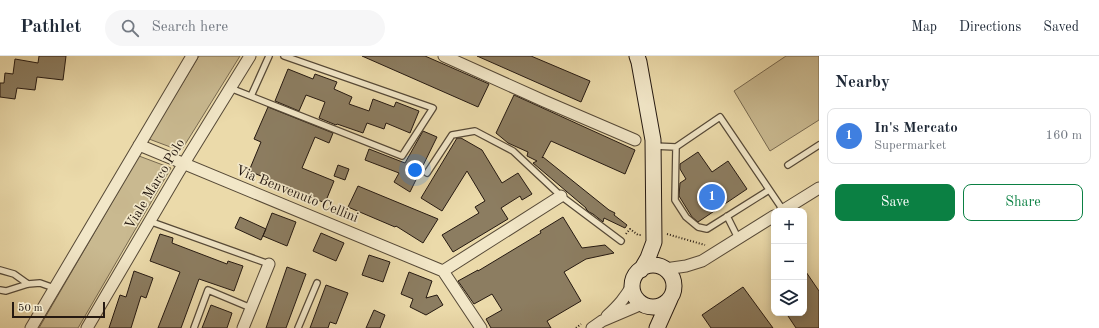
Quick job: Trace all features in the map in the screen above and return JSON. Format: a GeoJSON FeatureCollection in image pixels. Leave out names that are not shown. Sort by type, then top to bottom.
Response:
{"type":"FeatureCollection","features":[{"type":"Feature","properties":{"kind":"main road"},"geometry":{"type":"LineString","coordinates":[[637,56],[653,140],[654,237],[658,258],[664,268],[672,276],[674,284],[673,292],[658,328]]}},
{"type":"Feature","properties":{"kind":"main road"},"geometry":{"type":"LineString","coordinates":[[653,328],[644,305],[634,293],[633,284],[635,276],[641,270],[648,258],[654,237]]}},
{"type":"Feature","properties":{"kind":"main road"},"geometry":{"type":"LineString","coordinates":[[641,270],[650,266],[664,268]]}},
{"type":"Feature","properties":{"kind":"main road"},"geometry":{"type":"LineString","coordinates":[[644,305],[652,307],[660,306],[670,299]]}},
{"type":"Feature","properties":{"kind":"street"},"geometry":{"type":"LineString","coordinates":[[31,328],[192,56]]}},
{"type":"Feature","properties":{"kind":"street","name":"Viale Marco Polo"},"geometry":{"type":"LineString","coordinates":[[87,328],[149,221],[250,56]]}},
{"type":"Feature","properties":{"kind":"street"},"geometry":{"type":"LineString","coordinates":[[444,56],[635,140]]}},
{"type":"Feature","properties":{"kind":"street","name":"Via Benvenuto Cellini"},"geometry":{"type":"LineString","coordinates":[[138,145],[443,271]]}},
{"type":"Feature","properties":{"kind":"street"},"geometry":{"type":"LineString","coordinates":[[786,208],[819,188]]}},
{"type":"Feature","properties":{"kind":"street"},"geometry":{"type":"LineString","coordinates":[[481,328],[443,271],[561,196]]}},
{"type":"Feature","properties":{"kind":"street"},"geometry":{"type":"LineString","coordinates":[[664,268],[686,266],[702,261],[771,218]]}},
{"type":"Feature","properties":{"kind":"street"},"geometry":{"type":"LineString","coordinates":[[243,328],[269,264]]}},
{"type":"Feature","properties":{"kind":"street"},"geometry":{"type":"LineString","coordinates":[[602,321],[620,304],[633,284]]}},
{"type":"Feature","properties":{"kind":"street"},"geometry":{"type":"LineString","coordinates":[[587,326],[644,305]]}},
{"type":"Feature","properties":{"kind":"lane"},"geometry":{"type":"LineString","coordinates":[[251,96],[269,56]]}},
{"type":"Feature","properties":{"kind":"lane"},"geometry":{"type":"LineString","coordinates":[[230,88],[402,156],[433,108],[284,56]]}},
{"type":"Feature","properties":{"kind":"lane"},"geometry":{"type":"LineString","coordinates":[[653,146],[676,146],[720,117],[769,190],[778,208]]}},
{"type":"Feature","properties":{"kind":"lane"},"geometry":{"type":"LineString","coordinates":[[427,173],[452,135],[475,131],[514,151],[561,196],[620,241]]}},
{"type":"Feature","properties":{"kind":"lane"},"geometry":{"type":"LineString","coordinates":[[788,166],[819,145]]}},
{"type":"Feature","properties":{"kind":"lane"},"geometry":{"type":"LineString","coordinates":[[676,146],[675,200],[686,218],[698,227],[708,229],[769,190]]}},
{"type":"Feature","properties":{"kind":"lane"},"geometry":{"type":"LineString","coordinates":[[727,216],[738,238]]}},
{"type":"Feature","properties":{"kind":"lane"},"geometry":{"type":"LineString","coordinates":[[149,221],[269,264]]}},
{"type":"Feature","properties":{"kind":"lane"},"geometry":{"type":"LineString","coordinates":[[0,270],[14,274],[28,284]]}},
{"type":"Feature","properties":{"kind":"lane"},"geometry":{"type":"LineString","coordinates":[[0,290],[6,291],[28,284],[40,283],[54,288]]}},
{"type":"Feature","properties":{"kind":"lane"},"geometry":{"type":"LineString","coordinates":[[298,328],[317,283]]}},
{"type":"Feature","properties":{"kind":"lane"},"geometry":{"type":"LineString","coordinates":[[194,328],[208,290],[251,308]]}},
{"type":"Feature","properties":{"kind":"path"},"geometry":{"type":"LineString","coordinates":[[620,241],[630,229],[638,235],[705,246],[709,245]]}},
{"type":"Feature","properties":{"kind":"path"},"geometry":{"type":"LineString","coordinates":[[576,328],[587,326]]}},
{"type":"Feature","properties":{"kind":"shaded area"},"geometry":{"type":"Polygon","coordinates":[[[199,56],[240,56],[181,151],[149,139],[199,56]]]}},
{"type":"Feature","properties":{"kind":"shaded area"},"geometry":{"type":"Polygon","coordinates":[[[786,56],[819,56],[819,120],[770,151],[734,91],[786,56]]]}},
{"type":"Feature","properties":{"kind":"shaded area"},"geometry":{"type":"Polygon","coordinates":[[[139,156],[171,168],[78,328],[39,328],[139,156]]]}},
{"type":"Feature","properties":{"kind":"building"},"geometry":{"type":"Polygon","coordinates":[[[39,56],[66,56],[63,80],[37,77],[35,90],[17,88],[15,99],[0,97],[0,83],[4,83],[5,73],[13,74],[15,59],[38,63],[39,56]]]}},
{"type":"Feature","properties":{"kind":"building"},"geometry":{"type":"Polygon","coordinates":[[[362,56],[425,56],[489,84],[478,107],[362,56]]]}},
{"type":"Feature","properties":{"kind":"building"},"geometry":{"type":"Polygon","coordinates":[[[477,56],[531,56],[590,81],[581,102],[477,56]]]}},
{"type":"Feature","properties":{"kind":"building"},"geometry":{"type":"Polygon","coordinates":[[[288,69],[313,79],[315,74],[337,82],[334,89],[352,97],[349,104],[369,111],[373,99],[394,107],[396,102],[419,111],[410,133],[386,123],[384,129],[367,123],[363,133],[337,124],[336,125],[319,118],[325,102],[306,95],[299,111],[275,101],[288,69]]]}},
{"type":"Feature","properties":{"kind":"building"},"geometry":{"type":"Polygon","coordinates":[[[514,95],[635,150],[625,174],[551,141],[542,158],[543,157],[609,210],[615,213],[614,215],[627,225],[625,228],[604,218],[603,222],[589,212],[533,163],[537,161],[527,156],[528,152],[508,143],[496,133],[514,95]]]}},
{"type":"Feature","properties":{"kind":"building"},"geometry":{"type":"Polygon","coordinates":[[[268,107],[333,133],[329,143],[315,137],[302,168],[334,181],[325,203],[249,171],[261,142],[254,139],[268,107]]]}},
{"type":"Feature","properties":{"kind":"building"},"geometry":{"type":"Polygon","coordinates":[[[423,131],[437,137],[410,192],[394,182],[399,173],[365,160],[369,149],[405,163],[423,131]]]}},
{"type":"Feature","properties":{"kind":"building"},"geometry":{"type":"Polygon","coordinates":[[[457,138],[461,138],[482,150],[502,183],[518,173],[532,194],[522,200],[520,196],[501,208],[508,219],[453,252],[442,235],[479,213],[475,207],[485,201],[467,171],[442,211],[421,198],[457,138]]]}},
{"type":"Feature","properties":{"kind":"building"},"geometry":{"type":"Polygon","coordinates":[[[698,152],[712,172],[728,161],[747,189],[698,222],[692,217],[679,196],[680,183],[686,179],[680,169],[680,164],[698,152]]]}},
{"type":"Feature","properties":{"kind":"building"},"geometry":{"type":"Polygon","coordinates":[[[338,165],[349,169],[345,180],[334,176],[338,165]]]}},
{"type":"Feature","properties":{"kind":"building"},"geometry":{"type":"Polygon","coordinates":[[[358,186],[438,219],[423,243],[396,226],[395,227],[348,207],[358,186]]]}},
{"type":"Feature","properties":{"kind":"building"},"geometry":{"type":"Polygon","coordinates":[[[272,213],[296,222],[287,246],[263,236],[272,213]]]}},
{"type":"Feature","properties":{"kind":"building"},"geometry":{"type":"Polygon","coordinates":[[[240,217],[266,229],[261,240],[235,228],[240,217]]]}},
{"type":"Feature","properties":{"kind":"building"},"geometry":{"type":"Polygon","coordinates":[[[563,217],[582,248],[605,245],[614,253],[586,259],[564,272],[581,301],[547,321],[551,328],[491,328],[486,319],[502,310],[492,294],[474,304],[458,281],[478,271],[541,233],[540,231],[563,217]]]}},
{"type":"Feature","properties":{"kind":"building"},"geometry":{"type":"Polygon","coordinates":[[[321,233],[344,243],[336,261],[313,251],[321,233]]]}},
{"type":"Feature","properties":{"kind":"building"},"geometry":{"type":"Polygon","coordinates":[[[160,234],[173,238],[172,243],[227,264],[228,261],[243,266],[234,291],[199,279],[181,328],[158,328],[180,272],[150,261],[160,234]]]}},
{"type":"Feature","properties":{"kind":"building"},"geometry":{"type":"Polygon","coordinates":[[[369,255],[390,262],[383,282],[362,275],[369,255]]]}},
{"type":"Feature","properties":{"kind":"building"},"geometry":{"type":"Polygon","coordinates":[[[287,267],[306,274],[286,328],[266,328],[287,267]]]}},
{"type":"Feature","properties":{"kind":"building"},"geometry":{"type":"Polygon","coordinates":[[[134,271],[153,278],[146,298],[141,296],[131,328],[109,328],[120,295],[126,297],[134,271]]]}},
{"type":"Feature","properties":{"kind":"building"},"geometry":{"type":"Polygon","coordinates":[[[409,272],[432,281],[426,298],[437,295],[443,305],[426,315],[410,307],[413,299],[401,294],[409,272]]]}},
{"type":"Feature","properties":{"kind":"building"},"geometry":{"type":"Polygon","coordinates":[[[807,273],[819,291],[819,328],[796,328],[788,316],[807,316],[807,273]]]}},
{"type":"Feature","properties":{"kind":"building"},"geometry":{"type":"Polygon","coordinates":[[[326,285],[348,293],[336,324],[330,322],[328,328],[310,328],[326,285]]]}},
{"type":"Feature","properties":{"kind":"building"},"geometry":{"type":"Polygon","coordinates":[[[743,287],[773,328],[711,328],[702,315],[743,287]]]}},
{"type":"Feature","properties":{"kind":"building"},"geometry":{"type":"Polygon","coordinates":[[[211,305],[232,313],[227,328],[202,328],[211,305]]]}},
{"type":"Feature","properties":{"kind":"building"},"geometry":{"type":"Polygon","coordinates":[[[374,310],[385,315],[380,328],[366,328],[374,310]]]}},
{"type":"Feature","properties":{"kind":"place","name":"In's Mercato"},"geometry":{"type":"Point","coordinates":[712,197]}}]}
